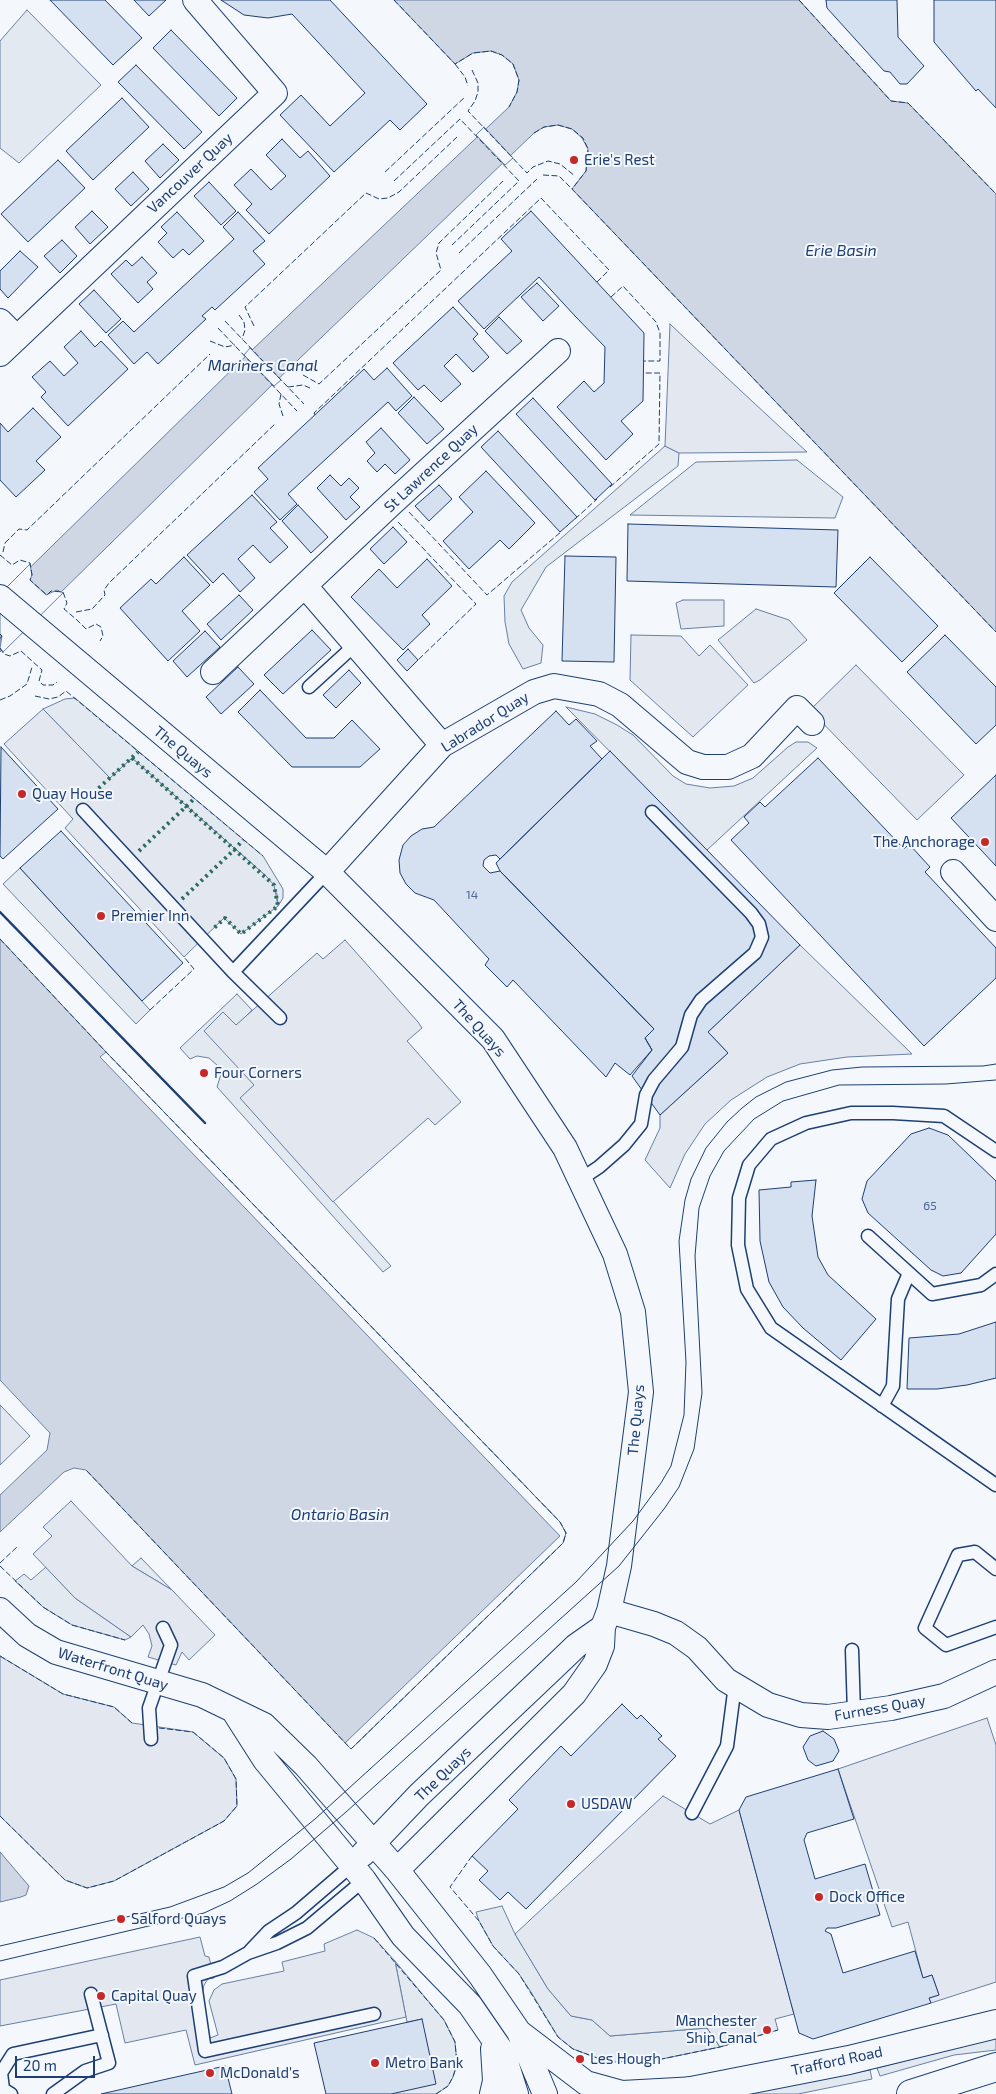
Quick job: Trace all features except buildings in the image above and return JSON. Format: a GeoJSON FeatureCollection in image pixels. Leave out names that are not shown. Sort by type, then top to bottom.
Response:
{"type":"FeatureCollection","features":[{"type":"Feature","properties":{"kind":"highway","name":"Trafford Road"},"geometry":{"type":"LineString","coordinates":[[686,2092],[849,2060],[996,2024]]}},
{"type":"Feature","properties":{"kind":"highway"},"geometry":{"type":"LineString","coordinates":[[911,2094],[996,2067]]}},
{"type":"Feature","properties":{"kind":"street","name":"Vancouver Quay"},"geometry":{"type":"LineString","coordinates":[[0,321],[8,346],[275,93],[195,0]]}},
{"type":"Feature","properties":{"kind":"street","name":"St Lawrence Quay"},"geometry":{"type":"LineString","coordinates":[[213,672],[390,505],[558,351]]}},
{"type":"Feature","properties":{"kind":"street"},"geometry":{"type":"LineString","coordinates":[[305,586],[442,745]]}},
{"type":"Feature","properties":{"kind":"street","name":"The Quays"},"geometry":{"type":"LineString","coordinates":[[0,597],[327,872],[494,1039],[533,1096],[581,1179],[616,1254],[633,1312],[641,1392],[619,1566],[606,1619],[602,1646],[595,1664],[574,1694],[542,1724],[459,1811],[375,1864]]}},
{"type":"Feature","properties":{"kind":"street","name":"Labrador Quay"},"geometry":{"type":"LineString","coordinates":[[327,872],[442,745],[516,700],[554,686],[599,694],[620,704],[687,762],[703,767],[728,766],[752,756],[805,715]]}},
{"type":"Feature","properties":{"kind":"street"},"geometry":{"type":"LineString","coordinates":[[953,872],[996,919]]}},
{"type":"Feature","properties":{"kind":"street","name":"Waterfront Quay"},"geometry":{"type":"LineString","coordinates":[[0,1610],[27,1636],[56,1652],[202,1695],[264,1725],[289,1748],[375,1864]]}},
{"type":"Feature","properties":{"kind":"street","name":"The Quays"},"geometry":{"type":"LineString","coordinates":[[375,1864],[552,1669],[606,1619]]}},
{"type":"Feature","properties":{"kind":"street","name":"Furness Quay"},"geometry":{"type":"LineString","coordinates":[[606,1619],[654,1624],[684,1638],[726,1680],[768,1704],[801,1715],[828,1717],[891,1708],[944,1696],[996,1672]]}},
{"type":"Feature","properties":{"kind":"street","name":"Waterfront Quay"},"geometry":{"type":"LineString","coordinates":[[234,1712],[266,1760],[375,1864]]}},
{"type":"Feature","properties":{"kind":"street"},"geometry":{"type":"LineString","coordinates":[[375,1864],[404,1936],[470,2005],[503,2053],[516,2094]]}},
{"type":"Feature","properties":{"kind":"street"},"geometry":{"type":"LineString","coordinates":[[375,1864],[480,1975],[519,2032],[545,2094]]}},
{"type":"Feature","properties":{"kind":"street"},"geometry":{"type":"LineString","coordinates":[[519,2032],[586,2083],[622,2093],[686,2092]]}},
{"type":"Feature","properties":{"kind":"street"},"geometry":{"type":"LineString","coordinates":[[490,2034],[495,2081],[492,2094]]}},
{"type":"Feature","properties":{"kind":"lane"},"geometry":{"type":"LineString","coordinates":[[309,687],[356,644]]}},
{"type":"Feature","properties":{"kind":"lane"},"geometry":{"type":"LineString","coordinates":[[83,810],[233,972],[280,1018]]}},
{"type":"Feature","properties":{"kind":"lane"},"geometry":{"type":"LineString","coordinates":[[581,1179],[599,1167],[624,1145],[641,1124],[646,1095],[654,1080],[682,1047],[691,1015],[701,1000],[755,953],[762,937],[759,924],[751,913],[652,812]]}},
{"type":"Feature","properties":{"kind":"lane"},"geometry":{"type":"LineString","coordinates":[[233,972],[327,872]]}},
{"type":"Feature","properties":{"kind":"lane"},"geometry":{"type":"LineString","coordinates":[[996,1152],[944,1116],[851,1113],[806,1123],[771,1139],[749,1165],[740,1198],[738,1245],[747,1289],[771,1328],[996,1485]]}},
{"type":"Feature","properties":{"kind":"lane"},"geometry":{"type":"LineString","coordinates":[[868,1236],[932,1294],[980,1285],[996,1274]]}},
{"type":"Feature","properties":{"kind":"lane"},"geometry":{"type":"LineString","coordinates":[[882,1406],[893,1386],[898,1299],[909,1272]]}},
{"type":"Feature","properties":{"kind":"lane"},"geometry":{"type":"LineString","coordinates":[[996,1568],[975,1552],[958,1555],[926,1628],[946,1645],[996,1627]]}},
{"type":"Feature","properties":{"kind":"lane"},"geometry":{"type":"LineString","coordinates":[[151,1739],[149,1708],[171,1645],[163,1628]]}},
{"type":"Feature","properties":{"kind":"lane"},"geometry":{"type":"LineString","coordinates":[[852,1650],[854,1713]]}},
{"type":"Feature","properties":{"kind":"lane"},"geometry":{"type":"LineString","coordinates":[[692,1813],[727,1746],[735,1685]]}},
{"type":"Feature","properties":{"kind":"lane"},"geometry":{"type":"LineString","coordinates":[[374,2014],[205,2051],[194,1976],[223,1967],[248,1953],[277,1944],[307,1928],[375,1864]]}},
{"type":"Feature","properties":{"kind":"lane"},"geometry":{"type":"LineString","coordinates":[[248,1953],[269,1931],[375,1864]]}},
{"type":"Feature","properties":{"kind":"lane"},"geometry":{"type":"LineString","coordinates":[[53,2094],[85,2070],[109,2063],[91,1994]]}},
{"type":"Feature","properties":{"kind":"lane"},"geometry":{"type":"LineString","coordinates":[[11,2094],[3,2089],[1,2073],[13,2054],[102,2035]]}},
{"type":"Feature","properties":{"kind":"shaded area"},"geometry":{"type":"Polygon","coordinates":[[[27,10],[101,85],[19,163],[0,148],[0,41],[27,10]]]}},
{"type":"Feature","properties":{"kind":"shaded area"},"geometry":{"type":"Polygon","coordinates":[[[670,324],[807,452],[679,453],[665,446],[670,324]]]}},
{"type":"Feature","properties":{"kind":"shaded area"},"geometry":{"type":"Polygon","coordinates":[[[665,446],[679,453],[678,466],[546,567],[521,610],[529,628],[543,645],[541,663],[523,669],[509,644],[505,622],[504,596],[512,582],[665,446]]]}},
{"type":"Feature","properties":{"kind":"shaded area"},"geometry":{"type":"Polygon","coordinates":[[[797,460],[843,497],[835,518],[630,515],[696,462],[797,460]]]}},
{"type":"Feature","properties":{"kind":"shaded area"},"geometry":{"type":"Polygon","coordinates":[[[683,600],[724,600],[724,626],[681,629],[676,603],[683,600]]]}},
{"type":"Feature","properties":{"kind":"shaded area"},"geometry":{"type":"Polygon","coordinates":[[[756,609],[789,620],[807,640],[754,683],[718,640],[756,609]]]}},
{"type":"Feature","properties":{"kind":"shaded area"},"geometry":{"type":"Polygon","coordinates":[[[631,635],[681,636],[699,656],[710,645],[748,685],[693,737],[630,680],[631,635]]]}},
{"type":"Feature","properties":{"kind":"shaded area"},"geometry":{"type":"Polygon","coordinates":[[[856,665],[964,775],[917,820],[810,710],[856,665]]]}},
{"type":"Feature","properties":{"kind":"shaded area"},"geometry":{"type":"Polygon","coordinates":[[[75,698],[263,856],[283,889],[283,898],[278,906],[277,894],[266,876],[132,758],[110,778],[43,709],[65,699],[75,698]]]}},
{"type":"Feature","properties":{"kind":"shaded area"},"geometry":{"type":"Polygon","coordinates":[[[566,707],[595,714],[617,725],[633,735],[673,776],[686,784],[710,788],[734,786],[753,778],[796,742],[808,742],[817,748],[707,850],[566,707]]]}},
{"type":"Feature","properties":{"kind":"shaded area"},"geometry":{"type":"Polygon","coordinates":[[[43,709],[110,778],[132,758],[266,876],[274,885],[278,906],[241,934],[224,918],[184,957],[65,828],[73,819],[4,744],[43,709]]]}},
{"type":"Feature","properties":{"kind":"shaded area"},"geometry":{"type":"Polygon","coordinates":[[[20,868],[150,1010],[136,1024],[3,884],[20,868]]]}},
{"type":"Feature","properties":{"kind":"shaded area"},"geometry":{"type":"Polygon","coordinates":[[[345,940],[418,1022],[422,1028],[407,1041],[461,1102],[435,1125],[428,1118],[333,1202],[240,1098],[254,1085],[204,1031],[223,1012],[236,1025],[317,953],[323,959],[345,940]]]}},
{"type":"Feature","properties":{"kind":"shaded area"},"geometry":{"type":"Polygon","coordinates":[[[800,945],[912,1054],[847,1057],[800,1064],[767,1077],[731,1100],[705,1124],[685,1154],[670,1188],[645,1160],[660,1128],[660,1115],[728,1053],[708,1032],[800,945]]]}},
{"type":"Feature","properties":{"kind":"shaded area"},"geometry":{"type":"Polygon","coordinates":[[[237,994],[252,1010],[236,1026],[254,1085],[241,1098],[391,1266],[383,1272],[217,1087],[221,1074],[218,1066],[209,1058],[197,1056],[190,1059],[180,1048],[237,994]]]}},
{"type":"Feature","properties":{"kind":"shaded area"},"geometry":{"type":"Polygon","coordinates":[[[0,1405],[30,1436],[0,1465],[0,1405]]]}},
{"type":"Feature","properties":{"kind":"shaded area"},"geometry":{"type":"Polygon","coordinates":[[[71,1501],[132,1566],[172,1590],[215,1635],[189,1660],[182,1652],[176,1665],[148,1657],[152,1646],[149,1634],[143,1625],[131,1637],[75,1598],[33,1554],[52,1536],[43,1527],[71,1501]]]}},
{"type":"Feature","properties":{"kind":"shaded area"},"geometry":{"type":"Polygon","coordinates":[[[141,1558],[172,1590],[132,1566],[141,1558]]]}},
{"type":"Feature","properties":{"kind":"shaded area"},"geometry":{"type":"Polygon","coordinates":[[[46,1567],[75,1598],[131,1637],[125,1640],[72,1625],[43,1607],[15,1581],[24,1574],[31,1580],[46,1567]]]}},
{"type":"Feature","properties":{"kind":"shaded area"},"geometry":{"type":"Polygon","coordinates":[[[0,1656],[63,1694],[114,1707],[132,1723],[193,1732],[224,1758],[236,1779],[237,1806],[224,1821],[114,1881],[87,1888],[65,1880],[0,1816],[0,1656]]]}},
{"type":"Feature","properties":{"kind":"shaded area"},"geometry":{"type":"Polygon","coordinates":[[[987,1718],[996,1745],[996,1982],[931,2003],[929,1998],[939,1995],[932,1975],[923,1978],[908,1922],[892,1927],[838,1769],[987,1718]]]}},
{"type":"Feature","properties":{"kind":"shaded area"},"geometry":{"type":"Polygon","coordinates":[[[663,1796],[710,1824],[739,1810],[794,2014],[775,2019],[778,2030],[720,2047],[707,2028],[610,2036],[592,2020],[571,2016],[548,1989],[515,1934],[663,1796]]]}},
{"type":"Feature","properties":{"kind":"shaded area"},"geometry":{"type":"Polygon","coordinates":[[[502,1906],[515,1934],[548,1989],[571,2016],[592,2020],[610,2036],[707,2028],[720,2047],[652,2061],[608,2062],[573,2049],[558,2037],[519,1974],[493,1946],[479,1921],[476,1912],[502,1906]]]}},
{"type":"Feature","properties":{"kind":"shaded area","name":"Capital Quay"},"geometry":{"type":"Polygon","coordinates":[[[357,1930],[374,1938],[395,1961],[406,2017],[195,2065],[186,2030],[125,2043],[116,2004],[0,2026],[0,1980],[200,1937],[205,1956],[209,1957],[214,1978],[208,1979],[204,1985],[201,2001],[210,2038],[218,2035],[209,2001],[214,1990],[222,1984],[284,1971],[282,1962],[325,1951],[324,1944],[357,1930]]]}},
{"type":"Feature","properties":{"kind":"shaded area"},"geometry":{"type":"Polygon","coordinates":[[[395,1961],[444,2020],[455,2042],[457,2064],[453,2077],[448,2086],[436,2094],[391,2094],[422,2019],[407,2022],[395,1961]]]}},
{"type":"Feature","properties":{"kind":"shaded area"},"geometry":{"type":"Polygon","coordinates":[[[996,2038],[996,2050],[954,2055],[880,2076],[877,2068],[996,2038]]]}},
{"type":"Feature","properties":{"kind":"shaded area"},"geometry":{"type":"Polygon","coordinates":[[[870,2070],[872,2079],[798,2094],[756,2094],[756,2092],[870,2070]]]}},
{"type":"Feature","properties":{"kind":"water","name":"Erie Basin"},"geometry":{"type":"Polygon","coordinates":[[[394,0],[799,0],[891,101],[908,103],[996,194],[996,632],[572,189],[586,171],[588,149],[582,138],[572,129],[558,125],[544,127],[534,133],[272,385],[0,652],[0,597],[252,350],[509,107],[517,92],[519,80],[513,64],[502,55],[491,51],[473,53],[455,64],[394,0]]]}},
{"type":"Feature","properties":{"kind":"water","name":"Ontario Basin"},"geometry":{"type":"Polygon","coordinates":[[[0,939],[106,1052],[560,1522],[566,1533],[563,1543],[351,1749],[86,1470],[74,1468],[64,1472],[0,1532],[0,1495],[47,1450],[50,1433],[0,1380],[0,939]]]}},
{"type":"Feature","properties":{"kind":"water"},"geometry":{"type":"Polygon","coordinates":[[[0,1852],[29,1886],[26,1895],[0,1902],[0,1852]]]}},
{"type":"Feature","properties":{"kind":"pier"},"geometry":{"type":"Polygon","coordinates":[[[484,127],[513,158],[505,165],[476,135],[484,127]]]}},
{"type":"Feature","properties":{"kind":"pier"},"geometry":{"type":"Polygon","coordinates":[[[250,348],[281,380],[274,386],[244,355],[250,348]]]}},
{"type":"Feature","properties":{"kind":"pier"},"geometry":{"type":"Polygon","coordinates":[[[30,564],[32,575],[30,580],[46,595],[57,590],[63,593],[3,652],[0,648],[2,636],[0,634],[0,594],[30,564]]]}},
{"type":"Feature","properties":{"kind":"pier"},"geometry":{"type":"Polygon","coordinates":[[[106,1052],[560,1522],[566,1533],[563,1543],[351,1749],[345,1743],[560,1536],[100,1057],[106,1052]]]}},
{"type":"Feature","properties":{"kind":"tram line"},"geometry":{"type":"LineString","coordinates":[[0,1946],[170,1907],[224,1887],[248,1873],[315,1819],[576,1582],[633,1521],[671,1466],[684,1415],[686,1362],[679,1241],[685,1200],[691,1179],[706,1148],[727,1122],[742,1108],[756,1097],[786,1082],[832,1070],[862,1067],[983,1066],[996,1064]]}},
{"type":"Feature","properties":{"kind":"tram line"},"geometry":{"type":"LineString","coordinates":[[0,1961],[204,1913],[230,1901],[257,1884],[291,1859],[346,1812],[619,1566],[679,1487],[694,1449],[702,1393],[695,1256],[699,1208],[710,1176],[724,1151],[754,1119],[783,1101],[839,1085],[946,1084],[996,1080]]}},
{"type":"Feature","properties":{"kind":"hedge"},"geometry":{"type":"LineString","coordinates":[[89,797],[138,752]]}},
{"type":"Feature","properties":{"kind":"hedge"},"geometry":{"type":"LineString","coordinates":[[132,758],[274,885],[278,906],[241,934],[225,918],[213,929]]}},
{"type":"Feature","properties":{"kind":"hedge"},"geometry":{"type":"LineString","coordinates":[[139,851],[194,799]]}},
{"type":"Feature","properties":{"kind":"hedge"},"geometry":{"type":"LineString","coordinates":[[182,899],[243,840]]}},
{"type":"Feature","properties":{"kind":"fence"},"geometry":{"type":"LineString","coordinates":[[394,0],[455,64],[473,53],[491,51],[502,55],[513,64],[519,80],[517,92],[509,107]]}},
{"type":"Feature","properties":{"kind":"fence"},"geometry":{"type":"LineString","coordinates":[[799,0],[891,101],[908,103],[996,194]]}},
{"type":"Feature","properties":{"kind":"fence"},"geometry":{"type":"LineString","coordinates":[[455,64],[465,77],[468,86]]}},
{"type":"Feature","properties":{"kind":"fence"},"geometry":{"type":"LineString","coordinates":[[472,70],[478,83],[478,92],[475,101],[468,111],[527,173],[533,167],[548,161],[560,164],[575,176]]}},
{"type":"Feature","properties":{"kind":"fence"},"geometry":{"type":"LineString","coordinates":[[385,172],[465,97]]}},
{"type":"Feature","properties":{"kind":"fence"},"geometry":{"type":"LineString","coordinates":[[394,181],[460,119],[519,181],[452,245]]}},
{"type":"Feature","properties":{"kind":"fence"},"geometry":{"type":"LineString","coordinates":[[534,133],[544,127],[558,125],[572,129],[583,138],[588,149],[586,171],[572,189],[996,632]]}},
{"type":"Feature","properties":{"kind":"fence"},"geometry":{"type":"LineString","coordinates":[[254,326],[245,307],[366,193],[379,199],[388,198],[399,192],[457,137]]}},
{"type":"Feature","properties":{"kind":"fence"},"geometry":{"type":"LineString","coordinates":[[543,175],[559,176],[572,189]]}},
{"type":"Feature","properties":{"kind":"fence"},"geometry":{"type":"LineString","coordinates":[[459,253],[537,179]]}},
{"type":"Feature","properties":{"kind":"fence"},"geometry":{"type":"LineString","coordinates":[[303,375],[319,384],[441,270],[436,253],[439,243],[503,181]]}},
{"type":"Feature","properties":{"kind":"fence"},"geometry":{"type":"LineString","coordinates":[[315,415],[314,413],[541,198],[609,270],[597,282]]}},
{"type":"Feature","properties":{"kind":"fence"},"geometry":{"type":"LineString","coordinates":[[611,297],[623,286],[656,322],[660,333],[660,361],[644,361]]}},
{"type":"Feature","properties":{"kind":"fence"},"geometry":{"type":"LineString","coordinates":[[239,315],[244,322],[245,330],[242,339]]}},
{"type":"Feature","properties":{"kind":"fence"},"geometry":{"type":"LineString","coordinates":[[225,321],[304,404]]}},
{"type":"Feature","properties":{"kind":"fence"},"geometry":{"type":"LineString","coordinates":[[218,328],[297,411]]}},
{"type":"Feature","properties":{"kind":"fence"},"geometry":{"type":"LineString","coordinates":[[210,341],[225,347],[235,345]]}},
{"type":"Feature","properties":{"kind":"fence"},"geometry":{"type":"LineString","coordinates":[[5,543],[19,529],[27,530],[210,354]]}},
{"type":"Feature","properties":{"kind":"fence"},"geometry":{"type":"LineString","coordinates":[[610,487],[659,444],[660,373],[643,373]]}},
{"type":"Feature","properties":{"kind":"fence"},"geometry":{"type":"LineString","coordinates":[[288,387],[303,385],[310,388]]}},
{"type":"Feature","properties":{"kind":"fence"},"geometry":{"type":"LineString","coordinates":[[281,394],[279,404],[283,416]]}},
{"type":"Feature","properties":{"kind":"fence"},"geometry":{"type":"LineString","coordinates":[[76,612],[92,609],[105,595],[104,590],[109,583],[276,423]]}},
{"type":"Feature","properties":{"kind":"fence"},"geometry":{"type":"LineString","coordinates":[[575,519],[597,499]]}},
{"type":"Feature","properties":{"kind":"fence"},"geometry":{"type":"LineString","coordinates":[[409,512],[487,595],[562,531]]}},
{"type":"Feature","properties":{"kind":"fence"},"geometry":{"type":"LineString","coordinates":[[398,522],[476,604],[418,660]]}},
{"type":"Feature","properties":{"kind":"fence"},"geometry":{"type":"LineString","coordinates":[[3,552],[5,543]]}},
{"type":"Feature","properties":{"kind":"fence"},"geometry":{"type":"LineString","coordinates":[[0,555],[12,565],[20,560],[30,563],[32,575],[30,580],[47,595],[51,591],[63,592],[67,603],[64,609],[86,629],[96,624],[101,627],[103,636],[100,641]]}},
{"type":"Feature","properties":{"kind":"fence"},"geometry":{"type":"LineString","coordinates":[[0,634],[2,636],[0,639]]}},
{"type":"Feature","properties":{"kind":"fence"},"geometry":{"type":"LineString","coordinates":[[0,648],[4,654],[10,656],[21,651],[42,670],[39,681],[43,685],[53,685],[57,682]]}},
{"type":"Feature","properties":{"kind":"fence"},"geometry":{"type":"LineString","coordinates":[[0,700],[10,696],[27,684],[32,667]]}},
{"type":"Feature","properties":{"kind":"fence"},"geometry":{"type":"LineString","coordinates":[[35,696],[49,699],[58,697],[66,691],[263,856]]}},
{"type":"Feature","properties":{"kind":"fence"},"geometry":{"type":"LineString","coordinates":[[0,939],[106,1052],[560,1522],[566,1533],[563,1543],[351,1749],[86,1470]]}},
{"type":"Feature","properties":{"kind":"fence"},"geometry":{"type":"LineString","coordinates":[[150,1010],[194,969],[184,957]]}},
{"type":"Feature","properties":{"kind":"fence"},"geometry":{"type":"LineString","coordinates":[[0,1563],[18,1546]]}},
{"type":"Feature","properties":{"kind":"fence"},"geometry":{"type":"LineString","coordinates":[[0,1566],[43,1607],[72,1625],[125,1640]]}},
{"type":"Feature","properties":{"kind":"fence"},"geometry":{"type":"LineString","coordinates":[[0,1656],[63,1694],[114,1707],[132,1723]]}},
{"type":"Feature","properties":{"kind":"fence"},"geometry":{"type":"LineString","coordinates":[[0,1816],[65,1880],[87,1888],[114,1881],[224,1821],[237,1806],[236,1779],[224,1758],[193,1732],[159,1728]]}},
{"type":"Feature","properties":{"kind":"fence"},"geometry":{"type":"LineString","coordinates":[[472,1856],[450,1887],[479,1921],[493,1946],[519,1974],[558,2037],[573,2049],[608,2062],[652,2061],[720,2047],[778,2030]]}},
{"type":"Feature","properties":{"kind":"fence"},"geometry":{"type":"LineString","coordinates":[[374,1938],[444,2020],[455,2042],[457,2064],[453,2077],[448,2086],[436,2094]]}},
{"type":"Feature","properties":{"kind":"wall"},"geometry":{"type":"LineString","coordinates":[[0,912],[205,1123]]}},
{"type":"Feature","properties":{"kind":"place","name":"Erie's Rest"},"geometry":{"type":"Point","coordinates":[574,160]}},
{"type":"Feature","properties":{"kind":"place","name":"Quay House"},"geometry":{"type":"Point","coordinates":[22,794]}},
{"type":"Feature","properties":{"kind":"place","name":"The Anchorage"},"geometry":{"type":"Point","coordinates":[985,842]}},
{"type":"Feature","properties":{"kind":"place","name":"Premier Inn"},"geometry":{"type":"Point","coordinates":[101,916]}},
{"type":"Feature","properties":{"kind":"place","name":"Four Corners"},"geometry":{"type":"Point","coordinates":[204,1073]}},
{"type":"Feature","properties":{"kind":"place","name":"USDAW"},"geometry":{"type":"Point","coordinates":[571,1804]}},
{"type":"Feature","properties":{"kind":"place","name":"Dock Office"},"geometry":{"type":"Point","coordinates":[819,1897]}},
{"type":"Feature","properties":{"kind":"place","name":"Salford Quays"},"geometry":{"type":"Point","coordinates":[121,1919]}},
{"type":"Feature","properties":{"kind":"place","name":"Capital Quay"},"geometry":{"type":"Point","coordinates":[101,1996]}},
{"type":"Feature","properties":{"kind":"place","name":"Manchester Ship Canal"},"geometry":{"type":"Point","coordinates":[767,2030]}},
{"type":"Feature","properties":{"kind":"place","name":"Les Hough"},"geometry":{"type":"Point","coordinates":[580,2059]}},
{"type":"Feature","properties":{"kind":"place","name":"Metro Bank"},"geometry":{"type":"Point","coordinates":[375,2063]}},
{"type":"Feature","properties":{"kind":"place","name":"McDonald's"},"geometry":{"type":"Point","coordinates":[210,2073]}},
{"type":"Feature","properties":{"kind":"water label","name":"Mariners Canal"},"geometry":{"type":"Point","coordinates":[263,366]}}]}
